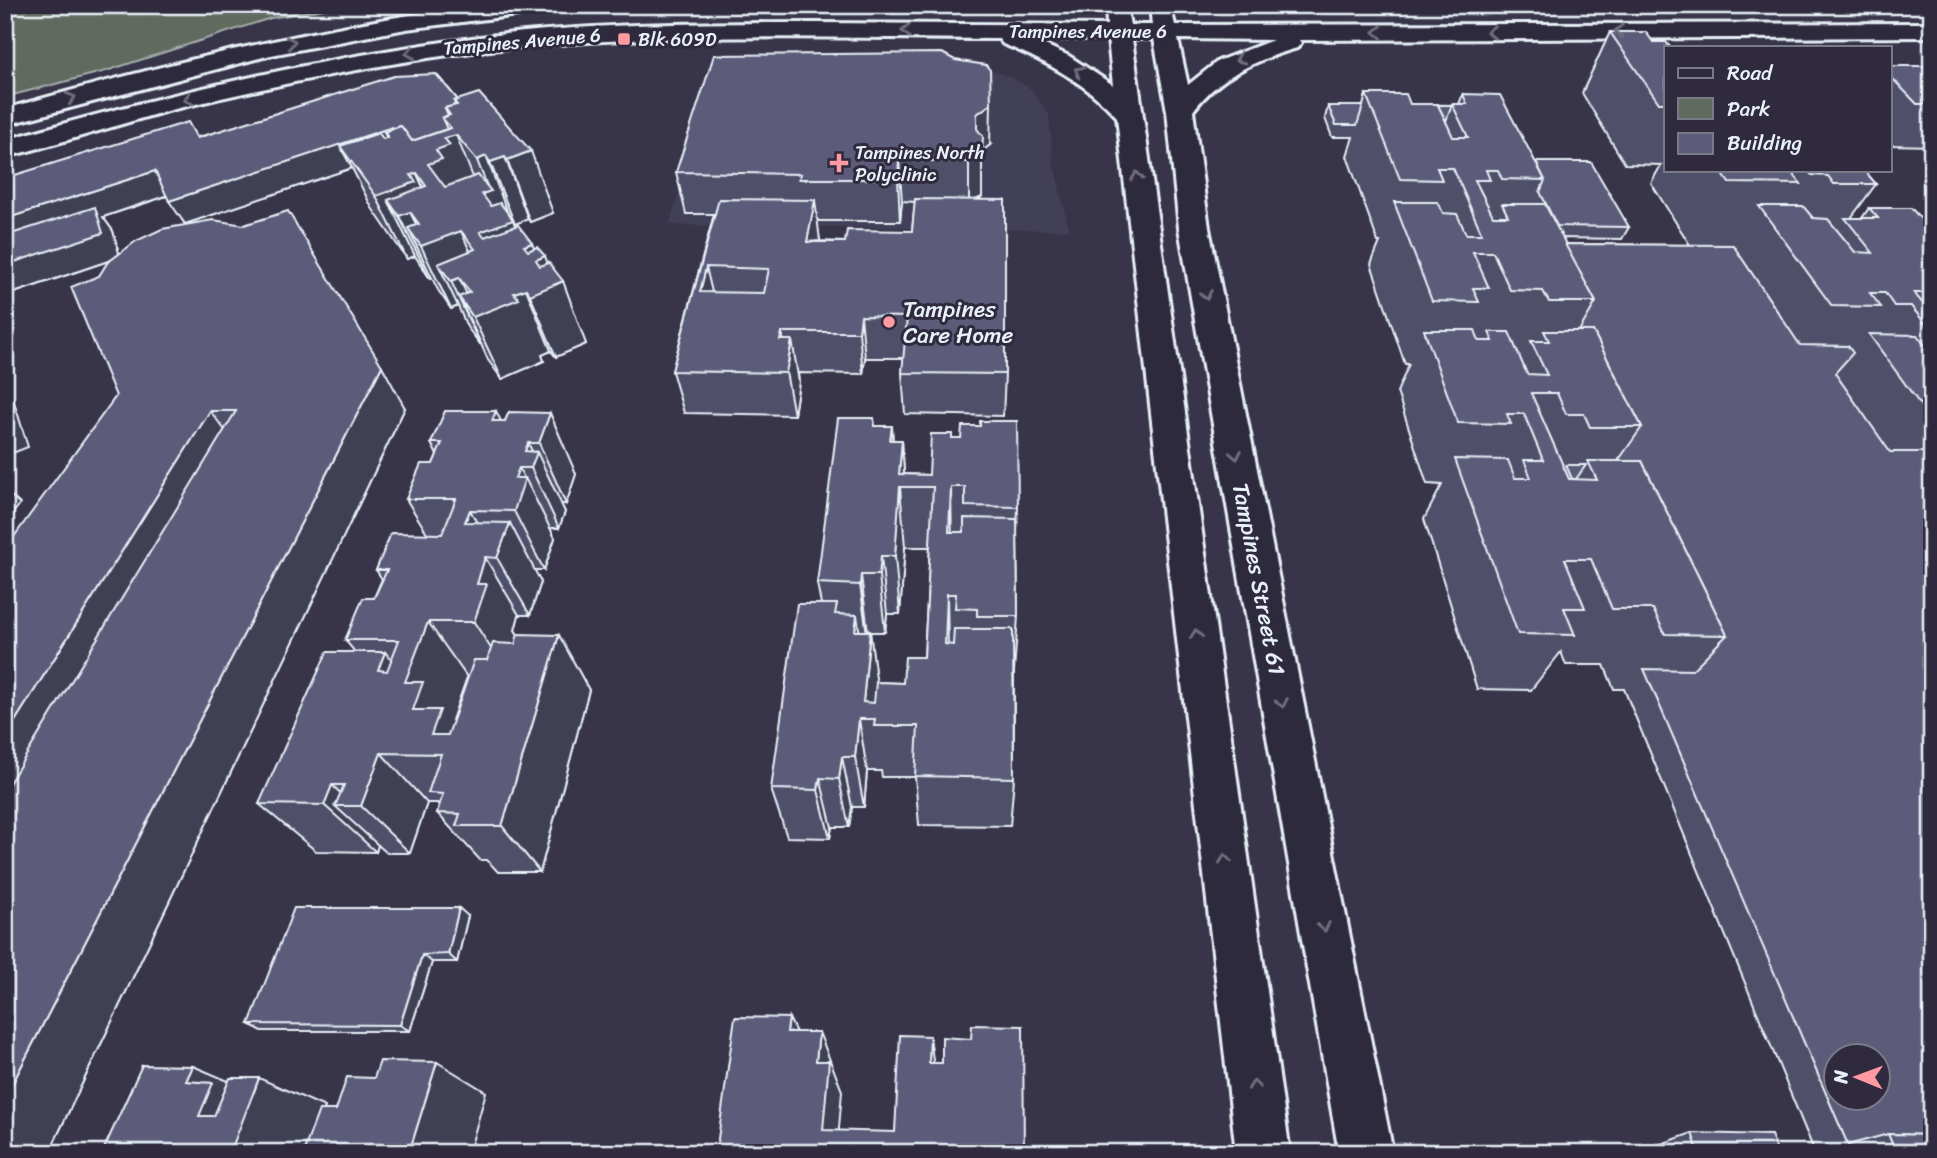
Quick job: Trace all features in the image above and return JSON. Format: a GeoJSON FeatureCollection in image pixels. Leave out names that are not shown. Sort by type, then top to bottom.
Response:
{"type":"FeatureCollection","features":[{"type":"Feature","properties":{"kind":"street","name":"Tampines Avenue 6"},"geometry":{"type":"LineString","coordinates":[[5,117],[191,65],[300,40],[405,22],[543,5]]}},
{"type":"Feature","properties":{"kind":"street"},"geometry":{"type":"LineString","coordinates":[[1115,5],[1263,1153]]}},
{"type":"Feature","properties":{"kind":"street","name":"Tampines Street 61"},"geometry":{"type":"LineString","coordinates":[[1159,5],[1180,111],[1194,228],[1366,1153]]}},
{"type":"Feature","properties":{"kind":"street","name":"Tampines Avenue 6"},"geometry":{"type":"LineString","coordinates":[[5,149],[95,122],[267,80],[444,47],[529,38],[646,31],[1328,33],[1932,30]]}},
{"type":"Feature","properties":{"kind":"street"},"geometry":{"type":"LineString","coordinates":[[975,31],[1011,39],[1048,53],[1106,89],[1130,115]]}},
{"type":"Feature","properties":{"kind":"street"},"geometry":{"type":"LineString","coordinates":[[1180,111],[1194,91],[1220,69],[1272,47],[1328,33]]}},
{"type":"Feature","properties":{"kind":"shaded area"},"geometry":{"type":"Polygon","coordinates":[[[719,64],[977,66],[1008,76],[1031,89],[1049,115],[1053,161],[1069,230],[669,225],[719,64]]]}},
{"type":"Feature","properties":{"kind":"green space"},"geometry":{"type":"Polygon","coordinates":[[[5,5],[347,5],[271,18],[106,71],[5,97],[5,5]]]}},
{"type":"Feature","properties":{"kind":"building"},"geometry":{"type":"Polygon","coordinates":[[[1610,32],[1646,32],[1653,42],[1666,42],[1669,46],[1664,46],[1664,103],[1659,103],[1610,32]]]}},
{"type":"Feature","properties":{"kind":"building","name":"Tampines North Polyclinic"},"geometry":{"type":"Polygon","coordinates":[[[942,53],[955,60],[986,65],[990,70],[991,104],[977,114],[977,129],[983,136],[982,155],[977,159],[969,162],[899,160],[898,179],[799,179],[801,174],[676,172],[714,55],[942,53]]]}},
{"type":"Feature","properties":{"kind":"building"},"geometry":{"type":"Polygon","coordinates":[[[1892,66],[1932,66],[1932,104],[1917,104],[1892,78],[1892,66]]]}},
{"type":"Feature","properties":{"kind":"building"},"geometry":{"type":"Polygon","coordinates":[[[436,74],[458,100],[454,101],[455,105],[445,108],[448,115],[442,118],[447,129],[412,141],[401,126],[392,127],[169,201],[155,171],[5,219],[5,178],[188,122],[197,138],[394,76],[436,74]]]}},
{"type":"Feature","properties":{"kind":"building"},"geometry":{"type":"Polygon","coordinates":[[[479,93],[531,151],[507,160],[505,157],[490,162],[486,156],[477,160],[456,135],[444,138],[450,145],[436,150],[442,159],[428,164],[445,187],[478,175],[491,191],[482,194],[491,206],[500,203],[513,220],[480,232],[484,237],[518,225],[532,243],[524,246],[528,251],[537,247],[545,256],[536,260],[540,266],[549,263],[563,281],[530,295],[526,289],[514,293],[519,299],[473,317],[459,297],[470,292],[459,278],[451,281],[438,264],[475,249],[461,231],[421,246],[408,228],[419,224],[410,212],[399,216],[388,200],[426,186],[417,173],[411,175],[416,182],[376,196],[340,146],[379,133],[383,139],[388,137],[384,132],[401,126],[412,141],[451,128],[442,118],[450,115],[445,108],[457,105],[454,101],[479,93]]]}},
{"type":"Feature","properties":{"kind":"building"},"geometry":{"type":"Polygon","coordinates":[[[1366,94],[1406,94],[1410,104],[1438,104],[1453,137],[1468,137],[1452,104],[1467,104],[1463,94],[1500,95],[1545,180],[1502,179],[1498,170],[1486,170],[1490,180],[1475,180],[1493,216],[1508,216],[1502,204],[1545,204],[1596,302],[1549,302],[1543,291],[1510,290],[1493,252],[1473,252],[1489,288],[1473,288],[1479,302],[1432,301],[1394,202],[1438,202],[1443,213],[1457,214],[1466,234],[1482,234],[1453,168],[1437,168],[1442,180],[1400,179],[1366,94]]]}},
{"type":"Feature","properties":{"kind":"building"},"geometry":{"type":"Polygon","coordinates":[[[1438,105],[1452,105],[1446,121],[1438,105]]]}},
{"type":"Feature","properties":{"kind":"building"},"geometry":{"type":"Polygon","coordinates":[[[1328,106],[1363,106],[1357,125],[1336,125],[1328,106]]]}},
{"type":"Feature","properties":{"kind":"building"},"geometry":{"type":"Polygon","coordinates":[[[1536,162],[1591,162],[1629,227],[1557,226],[1540,192],[1545,180],[1536,162]]]}},
{"type":"Feature","properties":{"kind":"building"},"geometry":{"type":"Polygon","coordinates":[[[1721,172],[1792,172],[1801,184],[1729,183],[1721,172]]]}},
{"type":"Feature","properties":{"kind":"building"},"geometry":{"type":"Polygon","coordinates":[[[1809,172],[1866,172],[1876,184],[1834,184],[1828,176],[1812,175],[1809,172]]]}},
{"type":"Feature","properties":{"kind":"building","name":"Tampines Care Home"},"geometry":{"type":"Polygon","coordinates":[[[719,199],[815,200],[807,242],[845,242],[847,230],[912,231],[915,199],[1005,200],[1005,374],[902,373],[907,317],[861,316],[859,332],[782,332],[780,340],[792,340],[786,373],[672,371],[719,199]],[[706,267],[700,292],[764,293],[769,269],[706,267]]]}},
{"type":"Feature","properties":{"kind":"building"},"geometry":{"type":"Polygon","coordinates":[[[1759,206],[1803,206],[1813,218],[1828,219],[1855,252],[1873,253],[1845,218],[1878,218],[1869,208],[1911,208],[1932,231],[1932,293],[1914,293],[1932,314],[1932,332],[1911,306],[1894,306],[1885,293],[1870,293],[1881,307],[1832,306],[1759,206]]]}},
{"type":"Feature","properties":{"kind":"building"},"geometry":{"type":"Polygon","coordinates":[[[95,207],[103,233],[5,265],[5,236],[95,207]]]}},
{"type":"Feature","properties":{"kind":"building"},"geometry":{"type":"Polygon","coordinates":[[[288,211],[382,366],[5,1098],[5,790],[236,411],[210,411],[5,737],[5,549],[116,396],[71,287],[99,276],[107,263],[136,241],[162,229],[213,220],[244,225],[288,211]]]}},
{"type":"Feature","properties":{"kind":"building"},"geometry":{"type":"Polygon","coordinates":[[[1565,244],[1733,245],[1800,345],[1848,346],[1853,353],[1835,373],[1890,452],[1932,452],[1932,1135],[1888,1134],[1848,1145],[1834,1112],[1892,1112],[1892,1042],[1822,1042],[1822,1084],[1644,669],[1692,670],[1727,635],[1642,461],[1618,461],[1642,427],[1593,331],[1579,331],[1596,302],[1565,244]]]}},
{"type":"Feature","properties":{"kind":"building"},"geometry":{"type":"Polygon","coordinates":[[[1424,330],[1475,330],[1479,341],[1493,341],[1489,332],[1509,332],[1527,374],[1547,375],[1531,341],[1549,341],[1544,331],[1593,331],[1642,427],[1590,427],[1584,414],[1566,414],[1557,393],[1531,393],[1569,479],[1597,480],[1588,461],[1642,461],[1727,635],[1665,634],[1653,609],[1612,609],[1591,559],[1565,559],[1585,608],[1564,608],[1575,635],[1518,634],[1455,459],[1508,460],[1515,478],[1531,478],[1524,460],[1543,460],[1524,414],[1507,414],[1511,424],[1458,423],[1424,330]]]}},
{"type":"Feature","properties":{"kind":"building"},"geometry":{"type":"Polygon","coordinates":[[[1869,334],[1917,335],[1927,348],[1932,348],[1932,414],[1927,414],[1869,334]]]}},
{"type":"Feature","properties":{"kind":"building"},"geometry":{"type":"Polygon","coordinates":[[[445,411],[496,411],[492,421],[505,421],[509,412],[550,413],[539,443],[528,443],[525,451],[537,452],[531,468],[519,468],[515,478],[525,478],[514,511],[470,510],[465,522],[510,523],[497,558],[485,557],[477,584],[487,584],[474,622],[428,622],[405,682],[423,682],[413,710],[440,710],[431,735],[448,735],[474,660],[487,660],[493,643],[515,644],[518,634],[559,635],[502,826],[456,826],[460,814],[437,813],[443,794],[428,793],[441,754],[381,753],[361,806],[335,806],[344,785],[332,785],[324,805],[259,804],[327,652],[385,652],[378,670],[387,671],[399,640],[345,640],[363,598],[374,598],[387,570],[376,570],[391,533],[442,534],[456,499],[406,499],[421,464],[433,464],[442,443],[431,443],[445,411]]]}},
{"type":"Feature","properties":{"kind":"building"},"geometry":{"type":"Polygon","coordinates":[[[838,418],[874,418],[874,426],[892,426],[890,440],[902,440],[899,474],[929,475],[931,434],[952,434],[952,438],[961,438],[962,426],[980,426],[980,421],[1017,421],[1018,507],[965,506],[965,487],[951,487],[949,532],[964,532],[964,518],[1017,519],[1018,616],[977,616],[977,609],[955,608],[956,594],[947,594],[945,644],[953,645],[954,629],[1013,629],[1014,778],[915,776],[918,726],[874,726],[875,719],[859,719],[855,757],[842,757],[839,779],[820,778],[818,790],[771,789],[797,604],[837,604],[835,614],[857,615],[855,631],[870,631],[863,702],[874,703],[876,682],[903,683],[905,657],[924,657],[933,487],[900,487],[895,556],[881,556],[879,575],[861,575],[860,585],[817,583],[838,418]]]}},
{"type":"Feature","properties":{"kind":"building"},"geometry":{"type":"Polygon","coordinates":[[[1566,465],[1586,465],[1576,479],[1572,479],[1566,465]]]}},
{"type":"Feature","properties":{"kind":"building"},"geometry":{"type":"Polygon","coordinates":[[[294,908],[459,908],[448,954],[422,955],[400,1025],[249,1024],[294,908]]]}},
{"type":"Feature","properties":{"kind":"building"},"geometry":{"type":"Polygon","coordinates":[[[735,1017],[789,1018],[787,1032],[819,1032],[816,1061],[829,1061],[823,1130],[895,1132],[900,1035],[930,1036],[929,1063],[942,1063],[942,1037],[971,1039],[972,1025],[1023,1026],[1024,1153],[716,1153],[735,1017]]]}},
{"type":"Feature","properties":{"kind":"building"},"geometry":{"type":"Polygon","coordinates":[[[380,1061],[437,1062],[409,1153],[303,1153],[319,1110],[336,1110],[347,1077],[374,1078],[380,1061]]]}},
{"type":"Feature","properties":{"kind":"building"},"geometry":{"type":"Polygon","coordinates":[[[142,1065],[193,1066],[186,1081],[213,1083],[199,1116],[214,1116],[230,1078],[259,1078],[230,1153],[102,1153],[142,1065]]]}},
{"type":"Feature","properties":{"kind":"building"},"geometry":{"type":"Polygon","coordinates":[[[1692,1133],[1771,1135],[1778,1153],[1699,1153],[1692,1133]]]}},
{"type":"Feature","properties":{"kind":"building"},"geometry":{"type":"Polygon","coordinates":[[[1888,1134],[1932,1135],[1932,1153],[1896,1153],[1888,1134]]]}},
{"type":"Feature","properties":{"kind":"place","name":"Blk 609D"},"geometry":{"type":"Point","coordinates":[624,39]}},
{"type":"Feature","properties":{"kind":"place","name":"Tampines North Polyclinic"},"geometry":{"type":"Point","coordinates":[839,163]}},
{"type":"Feature","properties":{"kind":"place","name":"Tampines Care Home"},"geometry":{"type":"Point","coordinates":[889,322]}}]}
